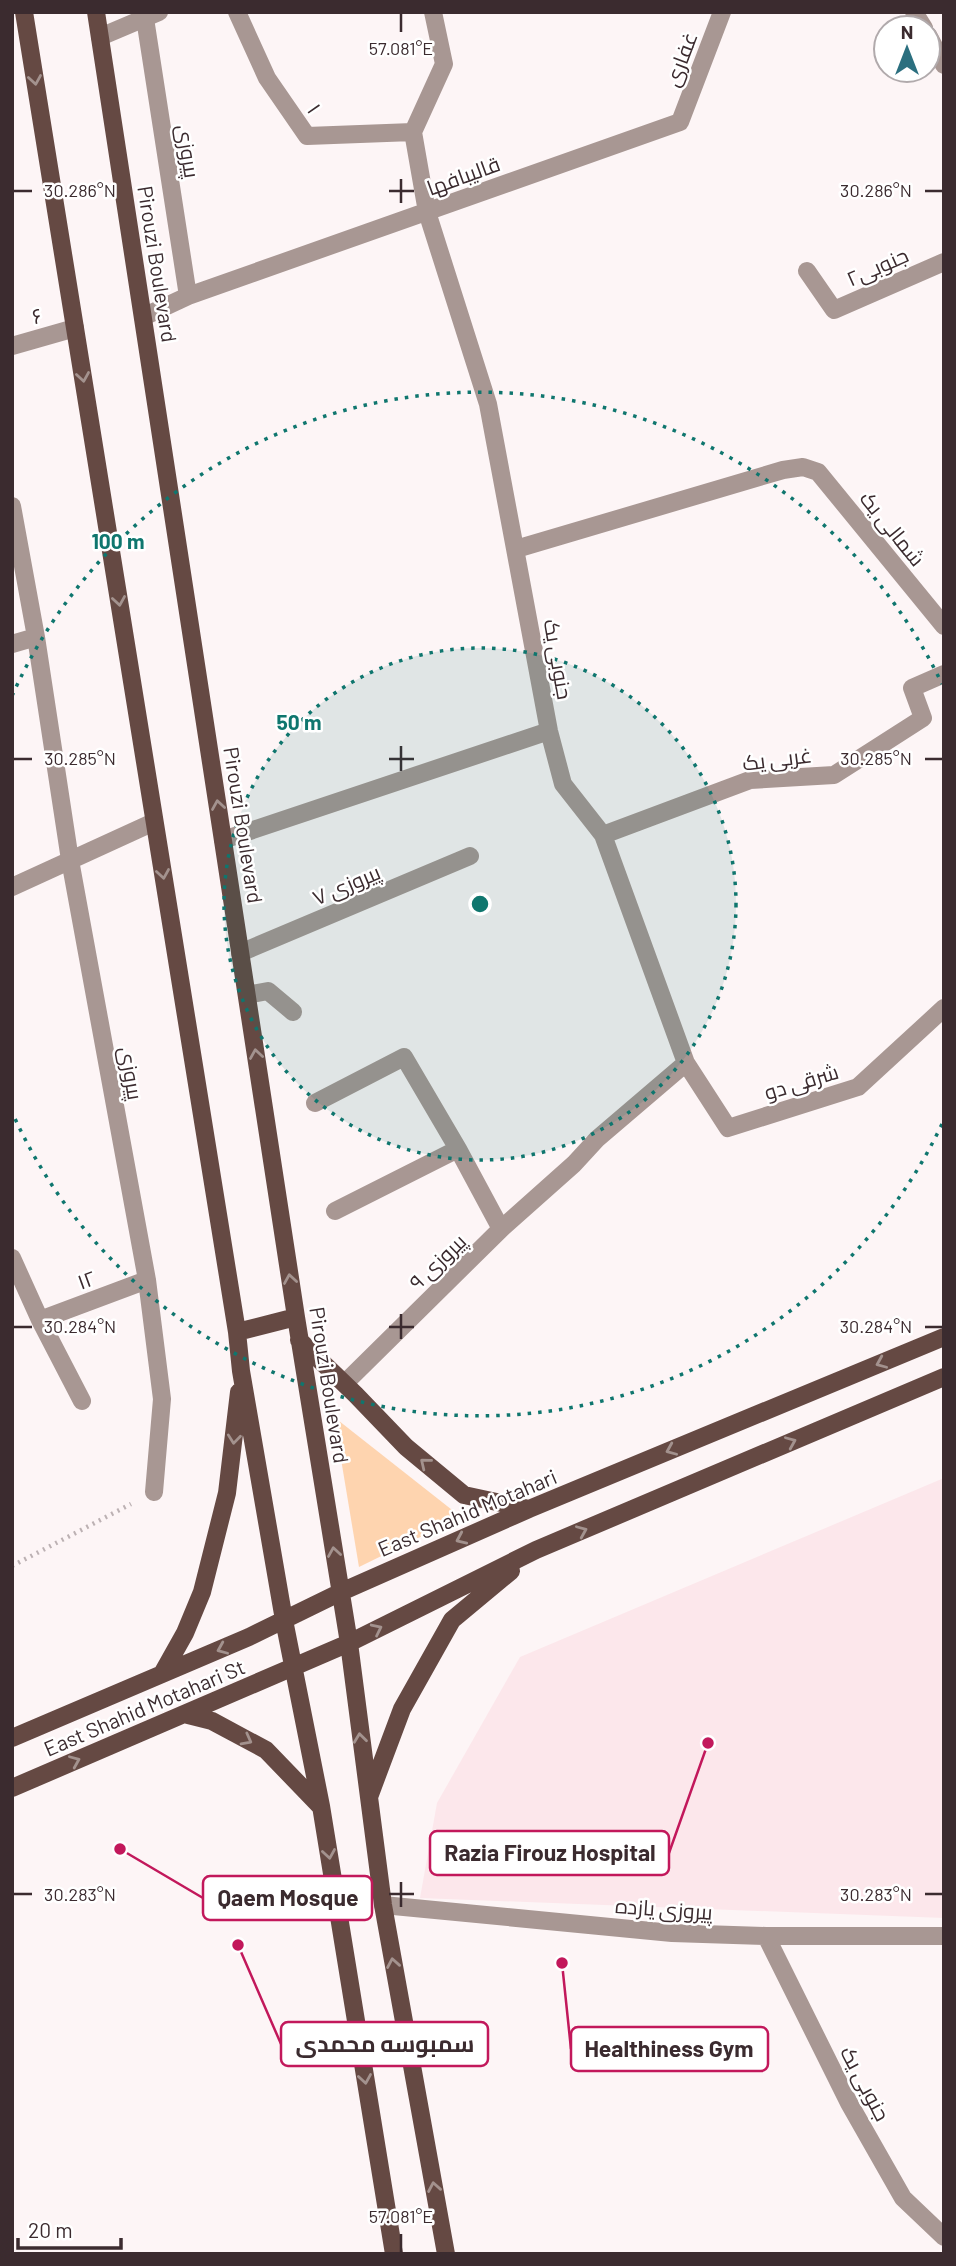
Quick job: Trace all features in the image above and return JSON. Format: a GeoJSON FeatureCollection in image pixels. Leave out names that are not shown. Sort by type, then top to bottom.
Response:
{"type":"FeatureCollection","features":[{"type":"Feature","properties":{"kind":"main road"},"geometry":{"type":"LineString","coordinates":[[24,12],[237,1332],[241,1371],[292,1667],[321,1806],[394,2254]]}},
{"type":"Feature","properties":{"kind":"main road","name":"Pirouzi Boulevard"},"geometry":{"type":"LineString","coordinates":[[96,12],[299,1340],[349,1643],[383,1905],[446,2254]]}},
{"type":"Feature","properties":{"kind":"main road"},"geometry":{"type":"LineString","coordinates":[[237,1332],[296,1317]]}},
{"type":"Feature","properties":{"kind":"main road","name":"East Shahid Motahari"},"geometry":{"type":"LineString","coordinates":[[12,1738],[249,1637],[341,1592],[529,1509],[944,1337]]}},
{"type":"Feature","properties":{"kind":"main road"},"geometry":{"type":"LineString","coordinates":[[299,1340],[345,1383],[406,1447],[464,1495],[529,1509]]}},
{"type":"Feature","properties":{"kind":"main road"},"geometry":{"type":"LineString","coordinates":[[162,1674],[185,1633],[202,1592],[228,1493],[241,1371]]}},
{"type":"Feature","properties":{"kind":"main road"},"geometry":{"type":"LineString","coordinates":[[292,1667],[349,1643],[536,1550],[944,1377]]}},
{"type":"Feature","properties":{"kind":"main road"},"geometry":{"type":"LineString","coordinates":[[368,1801],[402,1709],[452,1620],[536,1550]]}},
{"type":"Feature","properties":{"kind":"main road","name":"East Shahid Motahari St"},"geometry":{"type":"LineString","coordinates":[[12,1788],[292,1667]]}},
{"type":"Feature","properties":{"kind":"main road"},"geometry":{"type":"LineString","coordinates":[[184,1714],[212,1721],[266,1750],[321,1806]]}},
{"type":"Feature","properties":{"kind":"street","name":"۱"},"geometry":{"type":"LineString","coordinates":[[237,12],[267,78],[307,136],[413,132]]}},
{"type":"Feature","properties":{"kind":"street"},"geometry":{"type":"LineString","coordinates":[[413,132],[444,64],[433,12]]}},
{"type":"Feature","properties":{"kind":"street","name":"غفاری"},"geometry":{"type":"LineString","coordinates":[[680,122],[722,12]]}},
{"type":"Feature","properties":{"kind":"street"},"geometry":{"type":"LineString","coordinates":[[100,37],[149,15]]}},
{"type":"Feature","properties":{"kind":"street","name":"پیروزی"},"geometry":{"type":"LineString","coordinates":[[149,15],[188,296]]}},
{"type":"Feature","properties":{"kind":"street","name":"قالیبافها"},"geometry":{"type":"LineString","coordinates":[[143,317],[188,296],[680,122]]}},
{"type":"Feature","properties":{"kind":"street","name":"جنوبی یک"},"geometry":{"type":"LineString","coordinates":[[413,132],[427,212],[488,404],[549,731],[563,784],[603,835],[686,1063],[704,1093]]}},
{"type":"Feature","properties":{"kind":"street","name":"جنوبی۲"},"geometry":{"type":"LineString","coordinates":[[807,271],[834,310],[944,262]]}},
{"type":"Feature","properties":{"kind":"street","name":"۶"},"geometry":{"type":"LineString","coordinates":[[12,346],[75,328]]}},
{"type":"Feature","properties":{"kind":"street","name":"شمالی یک"},"geometry":{"type":"LineString","coordinates":[[516,549],[783,470],[803,467],[818,472],[944,626]]}},
{"type":"Feature","properties":{"kind":"street","name":"پیروزی"},"geometry":{"type":"LineString","coordinates":[[12,506],[36,636],[70,860],[147,1280],[162,1399],[154,1492]]}},
{"type":"Feature","properties":{"kind":"street"},"geometry":{"type":"LineString","coordinates":[[12,644],[36,636]]}},
{"type":"Feature","properties":{"kind":"street","name":"غربی یک"},"geometry":{"type":"LineString","coordinates":[[603,835],[750,780],[834,775],[923,718],[912,688],[944,674]]}},
{"type":"Feature","properties":{"kind":"street"},"geometry":{"type":"LineString","coordinates":[[223,840],[549,731]]}},
{"type":"Feature","properties":{"kind":"street"},"geometry":{"type":"LineString","coordinates":[[12,887],[155,822]]}},
{"type":"Feature","properties":{"kind":"street","name":"پیروزی ۷"},"geometry":{"type":"LineString","coordinates":[[240,953],[470,856]]}},
{"type":"Feature","properties":{"kind":"street"},"geometry":{"type":"LineString","coordinates":[[247,995],[268,992],[293,1013]]}},
{"type":"Feature","properties":{"kind":"street","name":"شرقی دو"},"geometry":{"type":"LineString","coordinates":[[704,1093],[728,1128],[858,1087],[944,1008]]}},
{"type":"Feature","properties":{"kind":"street"},"geometry":{"type":"LineString","coordinates":[[315,1103],[404,1057],[501,1229],[574,1164],[597,1139],[686,1063]]}},
{"type":"Feature","properties":{"kind":"street"},"geometry":{"type":"LineString","coordinates":[[335,1211],[458,1149]]}},
{"type":"Feature","properties":{"kind":"street","name":"پیروزی ۹"},"geometry":{"type":"LineString","coordinates":[[345,1383],[501,1229]]}},
{"type":"Feature","properties":{"kind":"street"},"geometry":{"type":"LineString","coordinates":[[12,1258],[40,1320],[82,1401]]}},
{"type":"Feature","properties":{"kind":"street","name":"۱۲"},"geometry":{"type":"LineString","coordinates":[[40,1320],[147,1280]]}},
{"type":"Feature","properties":{"kind":"street","name":"پیروزی یازده"},"geometry":{"type":"LineString","coordinates":[[383,1905],[673,1933],[944,1936]]}},
{"type":"Feature","properties":{"kind":"street","name":"جنوبی یک"},"geometry":{"type":"LineString","coordinates":[[766,1936],[849,2103],[903,2198],[941,2231]]}},
{"type":"Feature","properties":{"kind":"path"},"geometry":{"type":"LineString","coordinates":[[12,1566],[154,1492]]}},
{"type":"Feature","properties":{"kind":"shaded area"},"geometry":{"type":"Polygon","coordinates":[[[334,1417],[461,1517],[359,1567],[334,1417]]]}},
{"type":"Feature","properties":{"kind":"shaded area"},"geometry":{"type":"Polygon","coordinates":[[[944,1478],[944,1918],[420,1898],[437,1803],[520,1657],[944,1478]]]}},
{"type":"Feature","properties":{"kind":"place","name":"Razia Firouz Hospital"},"geometry":{"type":"Point","coordinates":[708,1743]}},
{"type":"Feature","properties":{"kind":"place","name":"Qaem Mosque"},"geometry":{"type":"Point","coordinates":[120,1849]}},
{"type":"Feature","properties":{"kind":"place","name":"سمبوسه محمدی"},"geometry":{"type":"Point","coordinates":[238,1945]}},
{"type":"Feature","properties":{"kind":"place","name":"Healthiness Gym"},"geometry":{"type":"Point","coordinates":[562,1963]}}]}
